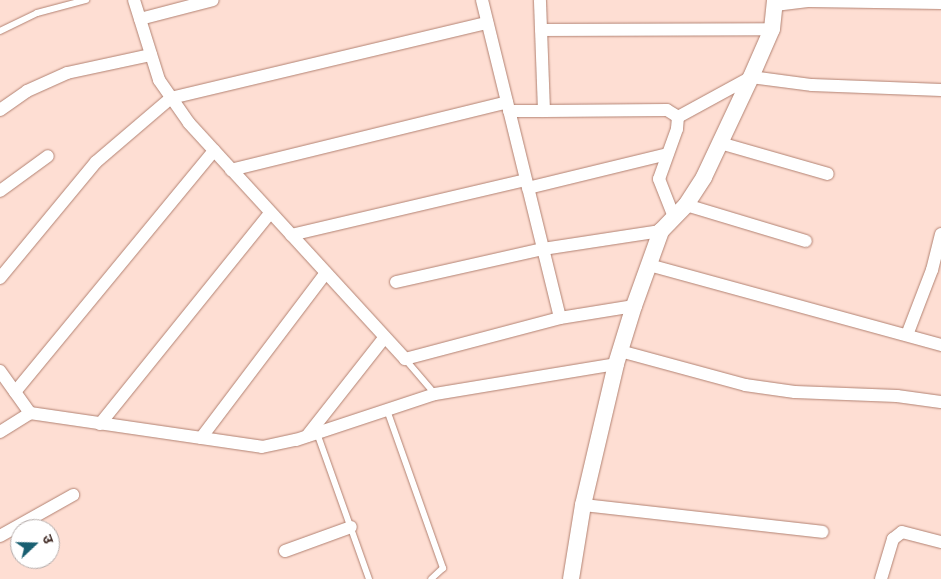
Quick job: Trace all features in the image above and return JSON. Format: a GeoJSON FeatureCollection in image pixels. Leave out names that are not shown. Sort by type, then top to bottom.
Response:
{"type":"FeatureCollection","features":[{"type":"Feature","properties":{"kind":"street"},"geometry":{"type":"LineString","coordinates":[[134,0],[159,80],[171,98],[214,151],[405,359],[560,318],[634,306]]}},
{"type":"Feature","properties":{"kind":"street"},"geometry":{"type":"LineString","coordinates":[[140,19],[213,0]]}},
{"type":"Feature","properties":{"kind":"street"},"geometry":{"type":"LineString","coordinates":[[482,0],[560,318]]}},
{"type":"Feature","properties":{"kind":"street"},"geometry":{"type":"LineString","coordinates":[[540,0],[544,111]]}},
{"type":"Feature","properties":{"kind":"street"},"geometry":{"type":"LineString","coordinates":[[575,578],[583,505],[618,358],[634,306],[661,231],[680,211],[720,143],[751,77],[772,29],[775,3],[810,1],[941,3]]}},
{"type":"Feature","properties":{"kind":"street"},"geometry":{"type":"LineString","coordinates":[[0,278],[96,162],[171,98],[487,22]]}},
{"type":"Feature","properties":{"kind":"street"},"geometry":{"type":"LineString","coordinates":[[541,30],[772,29]]}},
{"type":"Feature","properties":{"kind":"street"},"geometry":{"type":"LineString","coordinates":[[0,110],[27,91],[67,73],[151,54]]}},
{"type":"Feature","properties":{"kind":"street"},"geometry":{"type":"LineString","coordinates":[[678,117],[751,77],[812,85],[941,90]]}},
{"type":"Feature","properties":{"kind":"street"},"geometry":{"type":"LineString","coordinates":[[232,170],[508,106],[544,111],[667,110],[678,117]]}},
{"type":"Feature","properties":{"kind":"street"},"geometry":{"type":"LineString","coordinates":[[678,117],[677,129],[659,179],[680,211],[806,241]]}},
{"type":"Feature","properties":{"kind":"street"},"geometry":{"type":"LineString","coordinates":[[720,143],[828,174]]}},
{"type":"Feature","properties":{"kind":"street"},"geometry":{"type":"LineString","coordinates":[[15,392],[214,151]]}},
{"type":"Feature","properties":{"kind":"street"},"geometry":{"type":"LineString","coordinates":[[291,235],[667,154]]}},
{"type":"Feature","properties":{"kind":"street"},"geometry":{"type":"LineString","coordinates":[[0,191],[48,156]]}},
{"type":"Feature","properties":{"kind":"street"},"geometry":{"type":"LineString","coordinates":[[100,424],[270,213]]}},
{"type":"Feature","properties":{"kind":"street"},"geometry":{"type":"LineString","coordinates":[[396,282],[543,249],[661,231]]}},
{"type":"Feature","properties":{"kind":"street"},"geometry":{"type":"LineString","coordinates":[[907,335],[936,272],[941,234]]}},
{"type":"Feature","properties":{"kind":"street"},"geometry":{"type":"LineString","coordinates":[[649,265],[941,344]]}},
{"type":"Feature","properties":{"kind":"street"},"geometry":{"type":"LineString","coordinates":[[201,438],[326,273]]}},
{"type":"Feature","properties":{"kind":"street"},"geometry":{"type":"LineString","coordinates":[[312,434],[384,338]]}},
{"type":"Feature","properties":{"kind":"street"},"geometry":{"type":"LineString","coordinates":[[0,432],[30,413],[262,447],[312,434],[434,394],[618,358],[745,385],[795,392],[896,396],[941,402]]}},
{"type":"Feature","properties":{"kind":"street"},"geometry":{"type":"LineString","coordinates":[[0,371],[30,413]]}},
{"type":"Feature","properties":{"kind":"street"},"geometry":{"type":"LineString","coordinates":[[0,536],[73,495]]}},
{"type":"Feature","properties":{"kind":"street"},"geometry":{"type":"LineString","coordinates":[[583,505],[822,532]]}},
{"type":"Feature","properties":{"kind":"street"},"geometry":{"type":"LineString","coordinates":[[285,551],[351,527]]}},
{"type":"Feature","properties":{"kind":"street"},"geometry":{"type":"LineString","coordinates":[[881,579],[893,539],[902,532],[941,542]]}},
{"type":"Feature","properties":{"kind":"lane"},"geometry":{"type":"LineString","coordinates":[[0,31],[37,13],[86,0]]}},
{"type":"Feature","properties":{"kind":"lane"},"geometry":{"type":"LineString","coordinates":[[405,359],[434,394]]}},
{"type":"Feature","properties":{"kind":"lane"},"geometry":{"type":"LineString","coordinates":[[387,410],[443,568],[430,579]]}},
{"type":"Feature","properties":{"kind":"lane"},"geometry":{"type":"LineString","coordinates":[[312,434],[351,527],[369,579]]}}]}
